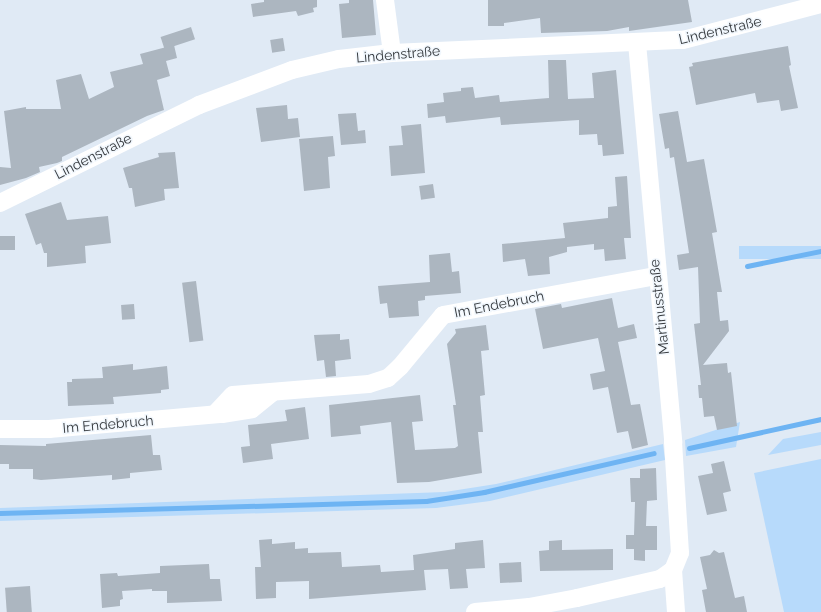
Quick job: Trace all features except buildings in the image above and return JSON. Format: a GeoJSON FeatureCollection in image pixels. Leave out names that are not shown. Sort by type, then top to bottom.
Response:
{"type":"FeatureCollection","features":[{"type":"Feature","properties":{"kind":"street"},"geometry":{"type":"LineString","coordinates":[[385,0],[392,53]]}},
{"type":"Feature","properties":{"kind":"street","name":"Lindenstraße"},"geometry":{"type":"LineString","coordinates":[[0,203],[159,123],[242,88],[292,70],[339,59],[392,53],[683,40],[821,4]]}},
{"type":"Feature","properties":{"kind":"street","name":"Martinusstraße"},"geometry":{"type":"LineString","coordinates":[[637,43],[656,276],[673,442],[679,545],[678,562],[673,570],[676,612]]}},
{"type":"Feature","properties":{"kind":"street","name":"Im Endebruch"},"geometry":{"type":"LineString","coordinates":[[0,428],[49,429],[215,414],[233,395],[369,384],[388,378],[400,367],[444,315],[656,276]]}},
{"type":"Feature","properties":{"kind":"street"},"geometry":{"type":"LineString","coordinates":[[475,612],[529,607],[577,598],[660,579],[673,570]]}},
{"type":"Feature","properties":{"kind":"shaded area"},"geometry":{"type":"Polygon","coordinates":[[[739,246],[821,246],[821,259],[739,259],[739,246]]]}},
{"type":"Feature","properties":{"kind":"shaded area"},"geometry":{"type":"Polygon","coordinates":[[[740,422],[736,447],[686,456],[685,440],[740,422]]]}},
{"type":"Feature","properties":{"kind":"shaded area"},"geometry":{"type":"Polygon","coordinates":[[[821,432],[821,445],[768,455],[783,439],[821,432]]]}},
{"type":"Feature","properties":{"kind":"shaded area"},"geometry":{"type":"Polygon","coordinates":[[[663,444],[665,460],[490,501],[436,508],[0,521],[0,508],[445,492],[496,484],[663,444]]]}},
{"type":"Feature","properties":{"kind":"shaded area"},"geometry":{"type":"Polygon","coordinates":[[[821,459],[821,612],[784,612],[754,473],[821,459]]]}},
{"type":"Feature","properties":{"kind":"waterway"},"geometry":{"type":"LineString","coordinates":[[747,266],[821,251]]}},
{"type":"Feature","properties":{"kind":"waterway"},"geometry":{"type":"LineString","coordinates":[[689,448],[821,419]]}},
{"type":"Feature","properties":{"kind":"waterway"},"geometry":{"type":"LineString","coordinates":[[0,513],[426,501],[484,492],[654,453]]}}]}
